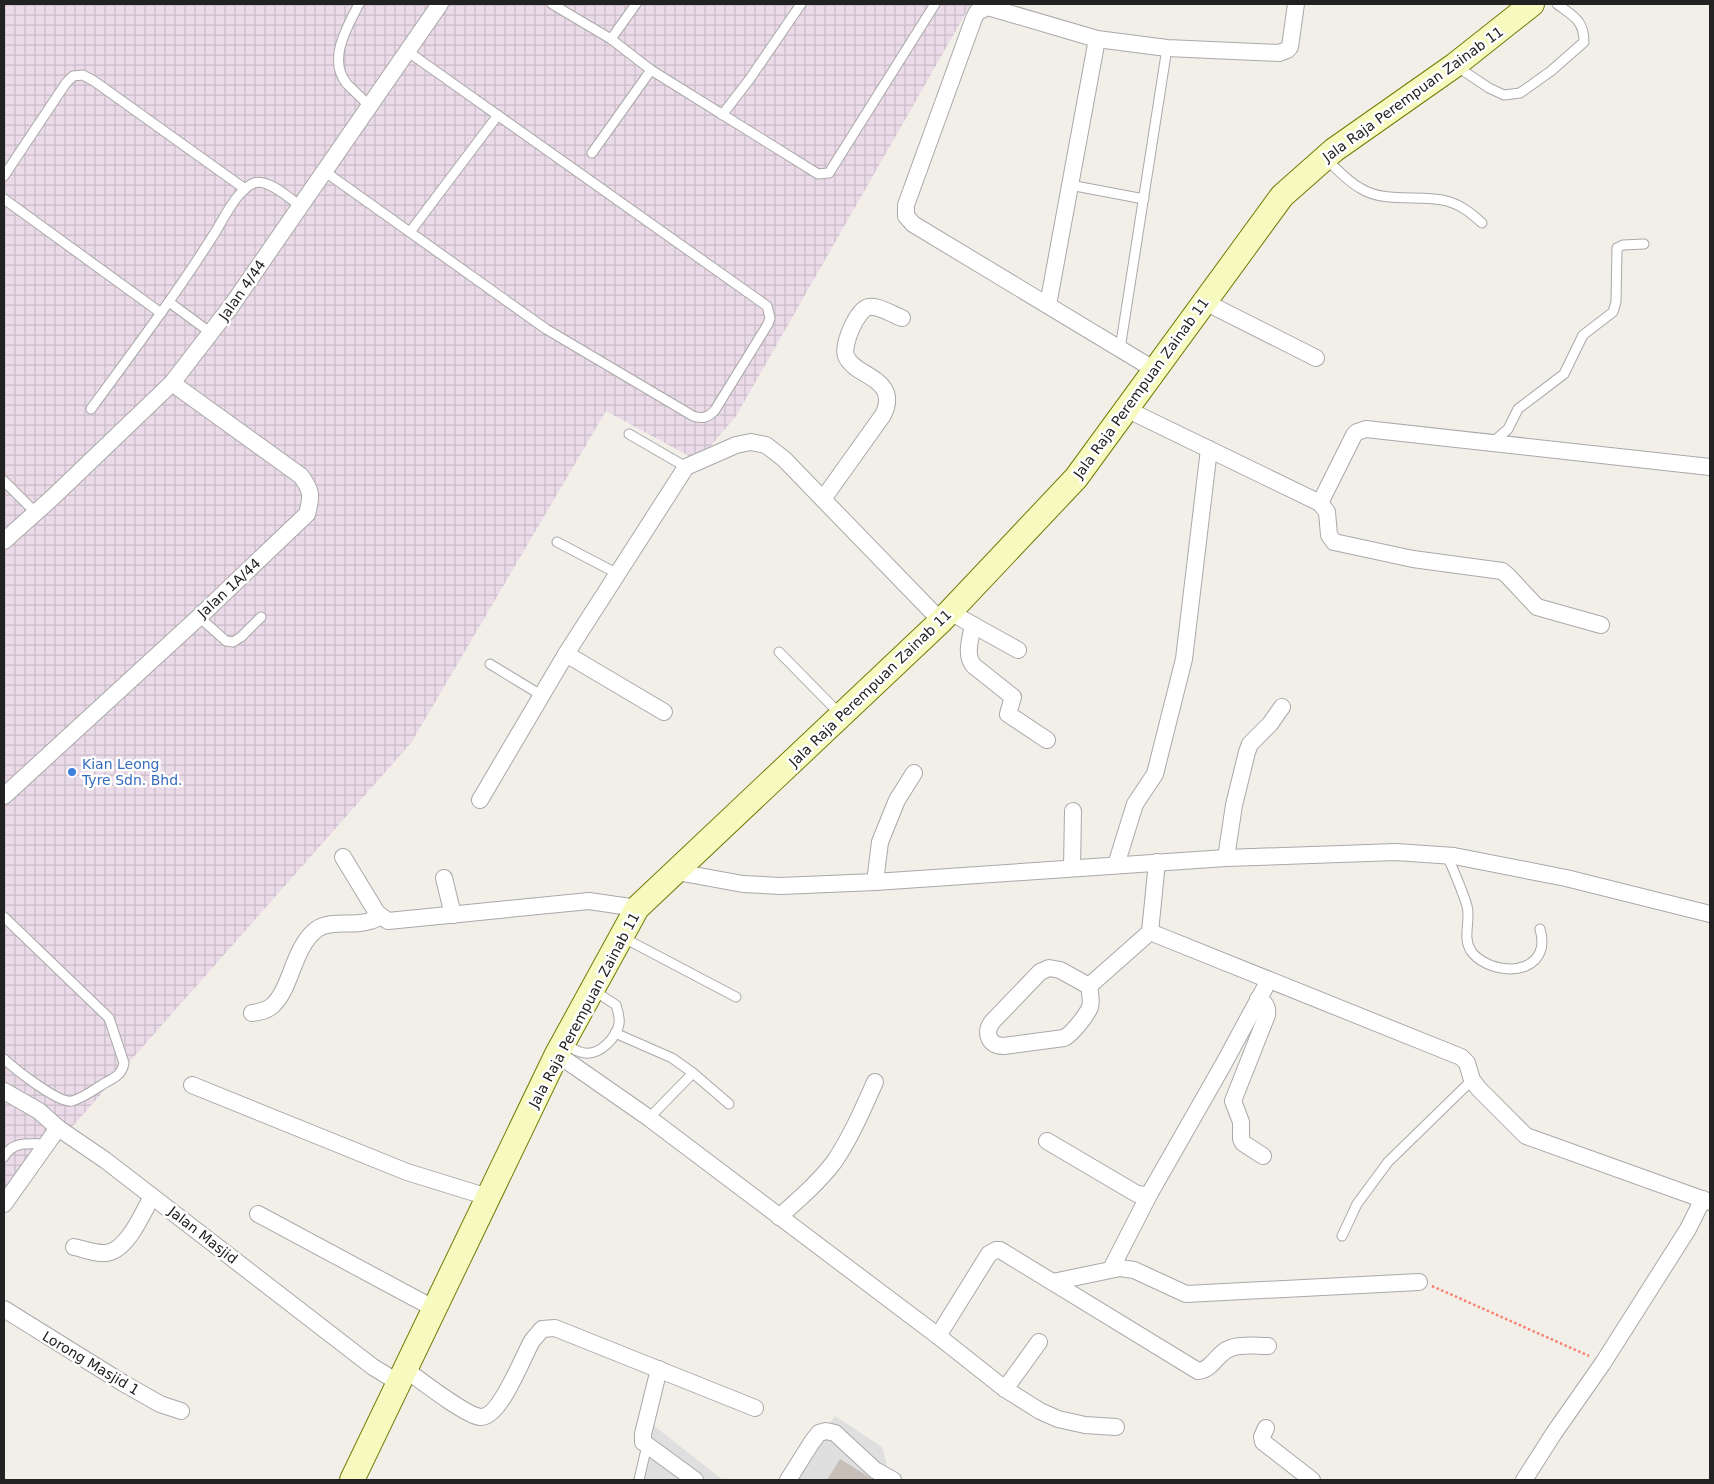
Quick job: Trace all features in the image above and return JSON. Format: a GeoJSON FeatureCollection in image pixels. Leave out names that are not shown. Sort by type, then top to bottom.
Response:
{"type":"FeatureCollection","features":[{"type":"Feature","properties":{"kind":"main road","name":"Jala Raja Perempuan Zainab 11"},"geometry":{"type":"LineString","coordinates":[[352,1480],[560,1049],[637,908],[842,716],[945,616],[1076,478],[1282,196],[1334,150],[1455,65],[1532,4]]}},
{"type":"Feature","properties":{"kind":"street","name":"Jalan 4/44"},"geometry":{"type":"LineString","coordinates":[[4,541],[36,513],[172,383],[232,305],[440,4]]}},
{"type":"Feature","properties":{"kind":"street"},"geometry":{"type":"LineString","coordinates":[[1155,370],[908,220],[905,210],[977,12],[988,7],[994,8],[1097,39],[1167,48],[1284,52],[1290,47],[1292,42],[1296,4]]}},
{"type":"Feature","properties":{"kind":"street"},"geometry":{"type":"LineString","coordinates":[[1048,306],[1097,39]]}},
{"type":"Feature","properties":{"kind":"street"},"geometry":{"type":"LineString","coordinates":[[1204,302],[1316,358]]}},
{"type":"Feature","properties":{"kind":"street"},"geometry":{"type":"LineString","coordinates":[[823,499],[884,415],[887,402],[884,388],[851,363],[846,356],[847,340],[860,312],[867,307],[873,306],[902,318]]}},
{"type":"Feature","properties":{"kind":"street","name":"Jalan 1A/44"},"geometry":{"type":"LineString","coordinates":[[4,796],[308,514],[311,499],[309,488],[301,476],[172,383]]}},
{"type":"Feature","properties":{"kind":"street"},"geometry":{"type":"LineString","coordinates":[[1126,409],[1320,503],[1327,512],[1329,535],[1334,542],[1413,559],[1502,571],[1537,607],[1601,625]]}},
{"type":"Feature","properties":{"kind":"street"},"geometry":{"type":"LineString","coordinates":[[1320,503],[1354,435],[1362,430],[1710,467]]}},
{"type":"Feature","properties":{"kind":"street"},"geometry":{"type":"LineString","coordinates":[[480,800],[566,654],[686,467],[736,445],[751,442],[759,443],[773,450],[945,616],[972,625],[1018,650]]}},
{"type":"Feature","properties":{"kind":"street"},"geometry":{"type":"LineString","coordinates":[[1116,865],[1135,804],[1155,774],[1184,659],[1209,449]]}},
{"type":"Feature","properties":{"kind":"street"},"geometry":{"type":"LineString","coordinates":[[972,625],[969,651],[972,663],[1012,697],[1008,714],[1047,740]]}},
{"type":"Feature","properties":{"kind":"street"},"geometry":{"type":"LineString","coordinates":[[566,654],[664,712]]}},
{"type":"Feature","properties":{"kind":"street"},"geometry":{"type":"LineString","coordinates":[[1226,858],[1234,805],[1247,752],[1250,744],[1270,724],[1282,707]]}},
{"type":"Feature","properties":{"kind":"street"},"geometry":{"type":"LineString","coordinates":[[875,882],[880,842],[897,800],[914,773]]}},
{"type":"Feature","properties":{"kind":"street"},"geometry":{"type":"LineString","coordinates":[[1072,868],[1073,811]]}},
{"type":"Feature","properties":{"kind":"street"},"geometry":{"type":"LineString","coordinates":[[677,872],[743,884],[781,886],[875,882],[1226,858],[1396,852],[1447,856],[1566,878],[1710,914]]}},
{"type":"Feature","properties":{"kind":"street"},"geometry":{"type":"LineString","coordinates":[[343,856],[380,917],[388,921],[589,901],[637,908]]}},
{"type":"Feature","properties":{"kind":"street"},"geometry":{"type":"LineString","coordinates":[[1089,986],[1150,932],[1156,862]]}},
{"type":"Feature","properties":{"kind":"street"},"geometry":{"type":"LineString","coordinates":[[444,878],[453,915]]}},
{"type":"Feature","properties":{"kind":"street"},"geometry":{"type":"LineString","coordinates":[[252,1013],[263,1011],[273,1006],[282,993],[295,960],[310,935],[319,928],[329,925],[366,922],[380,917]]}},
{"type":"Feature","properties":{"kind":"street"},"geometry":{"type":"LineString","coordinates":[[1150,932],[1461,1057],[1467,1063],[1472,1080],[1489,1100],[1526,1136],[1706,1201],[1603,1363],[1524,1480]]}},
{"type":"Feature","properties":{"kind":"street"},"geometry":{"type":"LineString","coordinates":[[1055,968],[1089,986],[1090,1009],[1071,1033],[1064,1038],[1000,1046],[991,1042],[988,1031],[992,1022],[1044,969],[1055,968]]}},
{"type":"Feature","properties":{"kind":"street"},"geometry":{"type":"LineString","coordinates":[[1111,1269],[1150,1193],[1269,980]]}},
{"type":"Feature","properties":{"kind":"street"},"geometry":{"type":"LineString","coordinates":[[1233,1101],[1267,1015],[1265,1003],[1258,999]]}},
{"type":"Feature","properties":{"kind":"street"},"geometry":{"type":"LineString","coordinates":[[560,1049],[1005,1389],[1040,1411],[1058,1419],[1085,1425],[1116,1427]]}},
{"type":"Feature","properties":{"kind":"street"},"geometry":{"type":"LineString","coordinates":[[779,1217],[816,1184],[834,1162],[854,1128],[875,1082]]}},
{"type":"Feature","properties":{"kind":"street"},"geometry":{"type":"LineString","coordinates":[[192,1085],[407,1172],[488,1197]]}},
{"type":"Feature","properties":{"kind":"street"},"geometry":{"type":"LineString","coordinates":[[1209,1088],[1233,1101],[1242,1122],[1241,1139],[1243,1143],[1263,1156]]}},
{"type":"Feature","properties":{"kind":"street","name":"Jalan Masjid"},"geometry":{"type":"LineString","coordinates":[[4,1091],[39,1111],[58,1128],[105,1160],[373,1366],[402,1377],[479,1417],[485,1416],[494,1410],[533,1340],[542,1329],[555,1328],[659,1369]]}},
{"type":"Feature","properties":{"kind":"street"},"geometry":{"type":"LineString","coordinates":[[4,1204],[58,1128]]}},
{"type":"Feature","properties":{"kind":"street"},"geometry":{"type":"LineString","coordinates":[[1047,1142],[1138,1194],[1146,1195],[1150,1193]]}},
{"type":"Feature","properties":{"kind":"street"},"geometry":{"type":"LineString","coordinates":[[74,1247],[105,1253],[122,1246],[152,1196]]}},
{"type":"Feature","properties":{"kind":"street"},"geometry":{"type":"LineString","coordinates":[[258,1214],[435,1309]]}},
{"type":"Feature","properties":{"kind":"street"},"geometry":{"type":"LineString","coordinates":[[938,1336],[989,1254],[996,1250],[1004,1251],[1198,1371],[1206,1369],[1230,1348],[1268,1346]]}},
{"type":"Feature","properties":{"kind":"street"},"geometry":{"type":"LineString","coordinates":[[1053,1282],[1120,1268],[1134,1270],[1186,1294],[1419,1282]]}},
{"type":"Feature","properties":{"kind":"street","name":"Lorong Masjid 1"},"geometry":{"type":"LineString","coordinates":[[4,1309],[123,1383],[160,1404],[182,1411]]}},
{"type":"Feature","properties":{"kind":"street"},"geometry":{"type":"LineString","coordinates":[[1005,1389],[1039,1342]]}},
{"type":"Feature","properties":{"kind":"street"},"geometry":{"type":"LineString","coordinates":[[695,1480],[644,1442],[643,1434],[659,1369],[756,1408]]}},
{"type":"Feature","properties":{"kind":"street"},"geometry":{"type":"LineString","coordinates":[[1266,1428],[1262,1438],[1263,1442],[1312,1480]]}},
{"type":"Feature","properties":{"kind":"street"},"geometry":{"type":"LineString","coordinates":[[788,1480],[812,1442],[819,1433],[826,1431],[835,1433],[872,1475],[893,1480]]}},
{"type":"Feature","properties":{"kind":"lane"},"geometry":{"type":"LineString","coordinates":[[359,4],[338,53],[338,68],[346,83],[369,106]]}},
{"type":"Feature","properties":{"kind":"lane"},"geometry":{"type":"LineString","coordinates":[[552,4],[611,39],[651,70],[818,174],[829,173],[935,4]]}},
{"type":"Feature","properties":{"kind":"lane"},"geometry":{"type":"LineString","coordinates":[[611,39],[636,4]]}},
{"type":"Feature","properties":{"kind":"lane"},"geometry":{"type":"LineString","coordinates":[[722,115],[801,4]]}},
{"type":"Feature","properties":{"kind":"lane"},"geometry":{"type":"LineString","coordinates":[[1455,65],[1504,95],[1520,93],[1551,71],[1584,42],[1584,31],[1578,19],[1557,4]]}},
{"type":"Feature","properties":{"kind":"lane"},"geometry":{"type":"LineString","coordinates":[[1120,349],[1167,48]]}},
{"type":"Feature","properties":{"kind":"lane"},"geometry":{"type":"LineString","coordinates":[[324,171],[546,329],[692,416],[705,418],[715,410],[768,324],[770,318],[767,306],[407,52]]}},
{"type":"Feature","properties":{"kind":"lane"},"geometry":{"type":"LineString","coordinates":[[592,153],[651,70]]}},
{"type":"Feature","properties":{"kind":"lane"},"geometry":{"type":"LineString","coordinates":[[4,176],[66,83],[73,76],[83,76],[94,81],[245,189]]}},
{"type":"Feature","properties":{"kind":"lane"},"geometry":{"type":"LineString","coordinates":[[410,232],[498,115]]}},
{"type":"Feature","properties":{"kind":"lane"},"geometry":{"type":"LineString","coordinates":[[1324,158],[1360,189],[1396,198],[1446,200],[1459,205],[1482,223]]}},
{"type":"Feature","properties":{"kind":"lane"},"geometry":{"type":"LineString","coordinates":[[91,409],[169,302],[235,200],[245,189],[254,183],[267,183],[300,206]]}},
{"type":"Feature","properties":{"kind":"lane"},"geometry":{"type":"LineString","coordinates":[[1070,185],[1144,199]]}},
{"type":"Feature","properties":{"kind":"lane"},"geometry":{"type":"LineString","coordinates":[[4,199],[161,313]]}},
{"type":"Feature","properties":{"kind":"lane"},"geometry":{"type":"LineString","coordinates":[[1492,443],[1508,429],[1518,409],[1564,374],[1583,335],[1615,309],[1617,248],[1623,245],[1644,244]]}},
{"type":"Feature","properties":{"kind":"lane"},"geometry":{"type":"LineString","coordinates":[[169,302],[211,333]]}},
{"type":"Feature","properties":{"kind":"lane"},"geometry":{"type":"LineString","coordinates":[[629,434],[686,467]]}},
{"type":"Feature","properties":{"kind":"lane"},"geometry":{"type":"LineString","coordinates":[[4,481],[36,513]]}},
{"type":"Feature","properties":{"kind":"lane"},"geometry":{"type":"LineString","coordinates":[[557,542],[618,574]]}},
{"type":"Feature","properties":{"kind":"lane"},"geometry":{"type":"LineString","coordinates":[[198,617],[226,641],[233,642],[261,617]]}},
{"type":"Feature","properties":{"kind":"lane"},"geometry":{"type":"LineString","coordinates":[[779,652],[842,716]]}},
{"type":"Feature","properties":{"kind":"lane"},"geometry":{"type":"LineString","coordinates":[[490,664],[541,695]]}},
{"type":"Feature","properties":{"kind":"lane"},"geometry":{"type":"LineString","coordinates":[[1447,856],[1467,907],[1468,920],[1466,932],[1468,944],[1471,951],[1479,959],[1495,967],[1514,969],[1531,964],[1540,952],[1542,939],[1540,929]]}},
{"type":"Feature","properties":{"kind":"lane"},"geometry":{"type":"LineString","coordinates":[[4,917],[109,1018],[124,1063],[116,1077],[68,1102],[60,1099],[18,1072],[4,1060]]}},
{"type":"Feature","properties":{"kind":"lane"},"geometry":{"type":"LineString","coordinates":[[622,937],[736,996]]}},
{"type":"Feature","properties":{"kind":"lane"},"geometry":{"type":"LineString","coordinates":[[560,1049],[584,1054],[596,1052],[606,1045],[619,1026],[620,1017],[616,1004],[593,990]]}},
{"type":"Feature","properties":{"kind":"lane"},"geometry":{"type":"LineString","coordinates":[[615,1033],[672,1058],[693,1073],[729,1104]]}},
{"type":"Feature","properties":{"kind":"lane"},"geometry":{"type":"LineString","coordinates":[[649,1118],[693,1073]]}},
{"type":"Feature","properties":{"kind":"lane"},"geometry":{"type":"LineString","coordinates":[[1342,1236],[1357,1204],[1388,1162],[1472,1080]]}},
{"type":"Feature","properties":{"kind":"lane"},"geometry":{"type":"LineString","coordinates":[[4,1157],[9,1148],[16,1144],[47,1144]]}},
{"type":"Feature","properties":{"kind":"lane"},"geometry":{"type":"LineString","coordinates":[[640,1480],[647,1445]]}},
{"type":"Feature","properties":{"kind":"path"},"geometry":{"type":"LineString","coordinates":[[1419,1282],[1425,1283],[1603,1363]]}},
{"type":"Feature","properties":{"kind":"shaded area"},"geometry":{"type":"Polygon","coordinates":[[[4,4],[971,4],[736,416],[698,461],[606,411],[411,743],[4,1204],[4,4]]]}},
{"type":"Feature","properties":{"kind":"shaded area"},"geometry":{"type":"Polygon","coordinates":[[[835,1416],[882,1447],[891,1480],[789,1480],[835,1416]]]}},
{"type":"Feature","properties":{"kind":"shaded area"},"geometry":{"type":"Polygon","coordinates":[[[653,1425],[723,1480],[633,1480],[653,1425]]]}},
{"type":"Feature","properties":{"kind":"building"},"geometry":{"type":"Polygon","coordinates":[[[840,1459],[866,1475],[873,1480],[827,1480],[840,1459]]]}},
{"type":"Feature","properties":{"kind":"place","name":"Kian Leong Tyre Sdn. Bhd."},"geometry":{"type":"Point","coordinates":[72,772]}}]}
